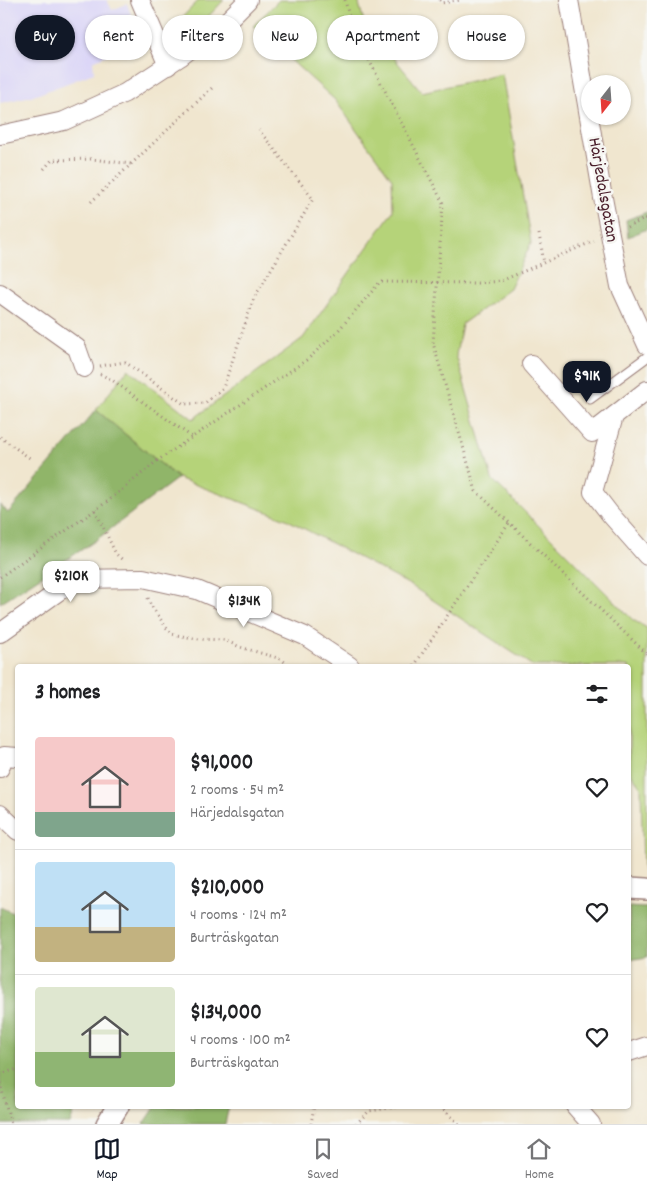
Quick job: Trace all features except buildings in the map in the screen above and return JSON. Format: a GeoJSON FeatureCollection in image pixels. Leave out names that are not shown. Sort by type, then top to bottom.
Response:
{"type":"FeatureCollection","features":[{"type":"Feature","properties":{"kind":"street"},"geometry":{"type":"LineString","coordinates":[[140,0],[168,66]]}},
{"type":"Feature","properties":{"kind":"street"},"geometry":{"type":"LineString","coordinates":[[0,135],[64,121],[125,94],[168,66],[228,20],[248,0]]}},
{"type":"Feature","properties":{"kind":"street","name":"Härjedalsgatan"},"geometry":{"type":"LineString","coordinates":[[569,0],[620,286],[647,345]]}},
{"type":"Feature","properties":{"kind":"street"},"geometry":{"type":"LineString","coordinates":[[0,293],[77,348],[84,368]]}},
{"type":"Feature","properties":{"kind":"street"},"geometry":{"type":"LineString","coordinates":[[531,364],[592,433],[647,390]]}},
{"type":"Feature","properties":{"kind":"street"},"geometry":{"type":"LineString","coordinates":[[614,416],[593,492],[647,556]]}},
{"type":"Feature","properties":{"kind":"street"},"geometry":{"type":"LineString","coordinates":[[0,633],[76,579],[143,578],[197,590],[306,636],[347,664]]}},
{"type":"Feature","properties":{"kind":"street"},"geometry":{"type":"LineString","coordinates":[[0,768],[4,756],[15,757]]}},
{"type":"Feature","properties":{"kind":"street"},"geometry":{"type":"LineString","coordinates":[[0,814],[15,828]]}},
{"type":"Feature","properties":{"kind":"street"},"geometry":{"type":"LineString","coordinates":[[631,888],[647,889]]}},
{"type":"Feature","properties":{"kind":"street"},"geometry":{"type":"LineString","coordinates":[[631,1051],[647,1046]]}},
{"type":"Feature","properties":{"kind":"street"},"geometry":{"type":"LineString","coordinates":[[106,1124],[116,1109]]}},
{"type":"Feature","properties":{"kind":"street"},"geometry":{"type":"LineString","coordinates":[[578,1109],[591,1124]]}},
{"type":"Feature","properties":{"kind":"lane"},"geometry":{"type":"LineString","coordinates":[[590,399],[647,357]]}},
{"type":"Feature","properties":{"kind":"path"},"geometry":{"type":"LineString","coordinates":[[345,0],[352,25],[443,203],[433,344],[476,491],[647,654]]}},
{"type":"Feature","properties":{"kind":"path"},"geometry":{"type":"LineString","coordinates":[[440,0],[441,3],[462,0]]}},
{"type":"Feature","properties":{"kind":"path"},"geometry":{"type":"LineString","coordinates":[[91,202],[212,87]]}},
{"type":"Feature","properties":{"kind":"path"},"geometry":{"type":"LineString","coordinates":[[84,368],[125,362],[184,404],[205,403],[223,388],[254,298],[313,199],[260,130]]}},
{"type":"Feature","properties":{"kind":"path"},"geometry":{"type":"LineString","coordinates":[[44,169],[52,160],[92,160],[132,164]]}},
{"type":"Feature","properties":{"kind":"path"},"geometry":{"type":"LineString","coordinates":[[539,234],[544,263]]}},
{"type":"Feature","properties":{"kind":"path"},"geometry":{"type":"LineString","coordinates":[[0,577],[95,510],[157,461],[308,359],[337,332],[380,282],[477,284],[501,281],[610,235]]}},
{"type":"Feature","properties":{"kind":"path"},"geometry":{"type":"LineString","coordinates":[[84,368],[112,380],[192,437]]}},
{"type":"Feature","properties":{"kind":"path"},"geometry":{"type":"LineString","coordinates":[[0,438],[31,459]]}},
{"type":"Feature","properties":{"kind":"path"},"geometry":{"type":"LineString","coordinates":[[95,510],[116,554]]}},
{"type":"Feature","properties":{"kind":"path"},"geometry":{"type":"LineString","coordinates":[[415,664],[509,523]]}},
{"type":"Feature","properties":{"kind":"path"},"geometry":{"type":"LineString","coordinates":[[143,578],[150,604],[171,634],[199,639],[224,640],[240,647],[281,659],[287,664]]}},
{"type":"Feature","properties":{"kind":"path"},"geometry":{"type":"LineString","coordinates":[[0,1074],[15,1070]]}},
{"type":"Feature","properties":{"kind":"path"},"geometry":{"type":"LineString","coordinates":[[0,1083],[11,1124]]}},
{"type":"Feature","properties":{"kind":"path"},"geometry":{"type":"LineString","coordinates":[[311,1124],[314,1109]]}},
{"type":"Feature","properties":{"kind":"path"},"geometry":{"type":"LineString","coordinates":[[356,1124],[369,1111],[383,1109]]}},
{"type":"Feature","properties":{"kind":"path"},"geometry":{"type":"LineString","coordinates":[[443,1109],[460,1124]]}},
{"type":"Feature","properties":{"kind":"shaded area"},"geometry":{"type":"Polygon","coordinates":[[[0,0],[107,0],[112,10],[127,4],[131,15],[85,15],[85,60],[95,60],[93,61],[94,73],[36,95],[0,103],[0,0]]]}},
{"type":"Feature","properties":{"kind":"green space"},"geometry":{"type":"Polygon","coordinates":[[[199,0],[224,0],[210,15],[184,15],[199,0]]]}},
{"type":"Feature","properties":{"kind":"green space"},"geometry":{"type":"Polygon","coordinates":[[[279,0],[358,0],[362,15],[327,15],[327,60],[395,60],[422,92],[502,74],[531,243],[510,289],[462,324],[456,355],[492,479],[633,620],[647,628],[647,871],[643,871],[641,787],[631,774],[631,664],[530,664],[410,585],[286,519],[178,478],[96,410],[128,369],[193,419],[303,338],[393,211],[392,179],[335,100],[291,60],[317,60],[317,15],[264,15],[279,0]]]}},
{"type":"Feature","properties":{"kind":"green space"},"geometry":{"type":"Polygon","coordinates":[[[647,212],[647,229],[628,237],[626,220],[647,212]]]}},
{"type":"Feature","properties":{"kind":"green space"},"geometry":{"type":"Polygon","coordinates":[[[96,410],[178,478],[92,543],[0,603],[0,504],[8,513],[96,410]]]}},
{"type":"Feature","properties":{"kind":"green space"},"geometry":{"type":"Polygon","coordinates":[[[0,907],[15,914],[15,1109],[75,1109],[70,1124],[0,1124],[0,907]]]}},
{"type":"Feature","properties":{"kind":"green space"},"geometry":{"type":"Polygon","coordinates":[[[631,907],[647,908],[647,957],[631,960],[631,907]]]}},
{"type":"Feature","properties":{"kind":"green space"},"geometry":{"type":"Polygon","coordinates":[[[154,1109],[228,1109],[225,1124],[144,1124],[154,1109]]]}}]}
